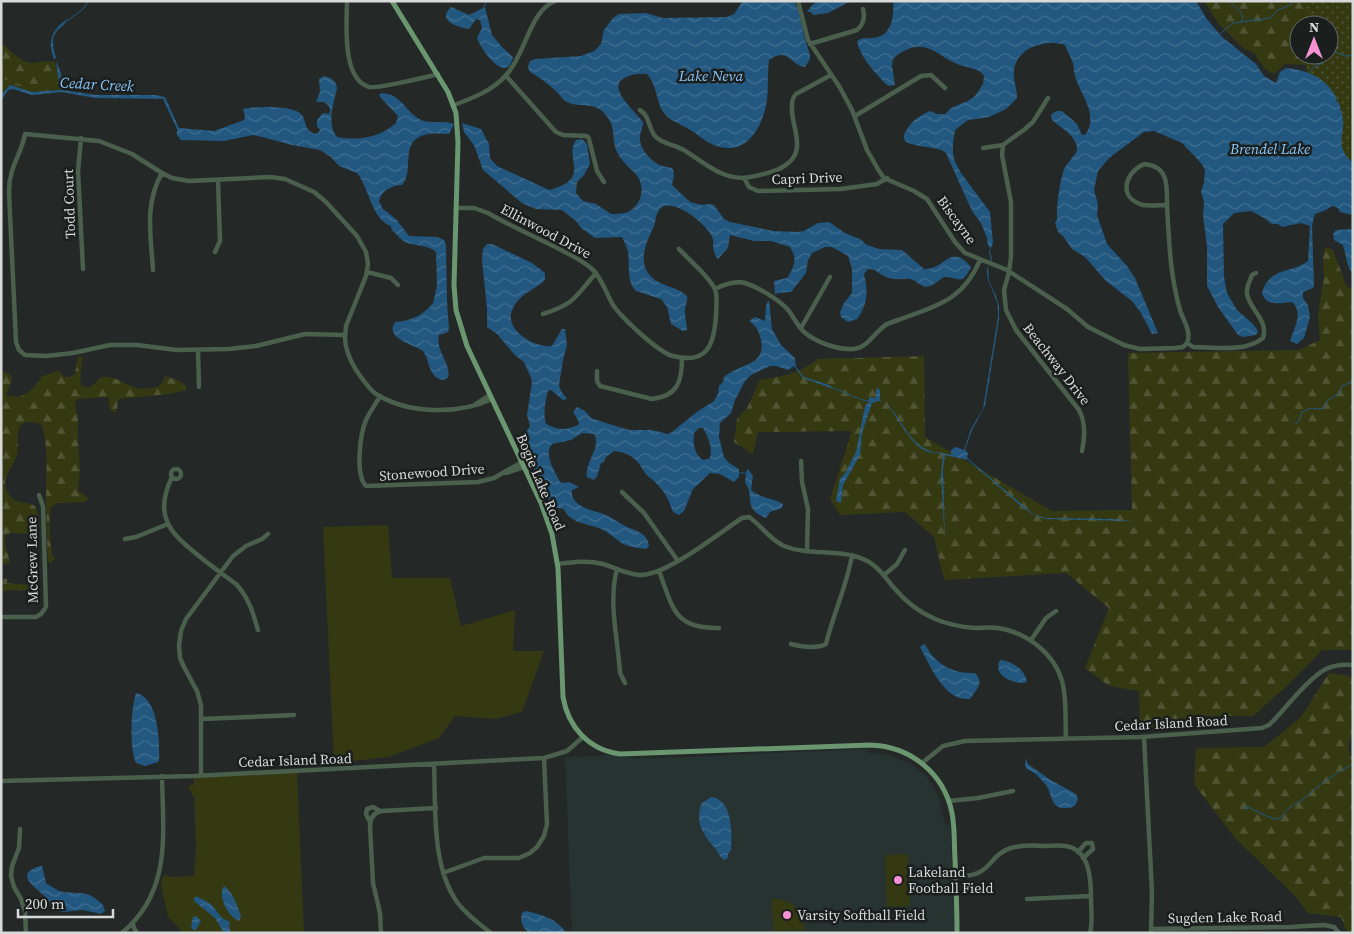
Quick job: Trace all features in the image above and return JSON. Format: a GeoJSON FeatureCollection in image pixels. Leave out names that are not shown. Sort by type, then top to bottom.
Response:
{"type":"FeatureCollection","features":[{"type":"Feature","properties":{"kind":"main road","name":"Bogie Lake Road"},"geometry":{"type":"LineString","coordinates":[[392,1],[438,74],[454,105],[458,130],[454,285],[456,310],[464,339],[548,520],[558,564],[564,700],[570,720],[583,737],[596,746],[606,751],[631,754],[878,745],[903,752],[922,763],[937,778],[949,801],[953,822],[957,933]]}},
{"type":"Feature","properties":{"kind":"street"},"geometry":{"type":"LineString","coordinates":[[346,1],[347,56],[353,71],[364,84],[369,87],[379,87],[438,74]]}},
{"type":"Feature","properties":{"kind":"street"},"geometry":{"type":"LineString","coordinates":[[454,105],[491,88],[506,76],[520,56],[536,18],[543,9],[555,1]]}},
{"type":"Feature","properties":{"kind":"street","name":"Biscayne"},"geometry":{"type":"LineString","coordinates":[[798,1],[810,44],[855,116],[871,160],[878,171],[887,178],[927,199],[955,242],[965,253],[1009,272],[1067,309],[1088,327],[1124,345],[1140,349],[1175,348],[1187,343]]}},
{"type":"Feature","properties":{"kind":"street"},"geometry":{"type":"LineString","coordinates":[[810,44],[857,30],[862,25],[864,9]]}},
{"type":"Feature","properties":{"kind":"street"},"geometry":{"type":"LineString","coordinates":[[744,178],[768,173],[791,161],[796,153],[797,144],[792,115],[793,97],[831,75]]}},
{"type":"Feature","properties":{"kind":"street"},"geometry":{"type":"LineString","coordinates":[[855,116],[920,76],[930,75],[945,88]]}},
{"type":"Feature","properties":{"kind":"street"},"geometry":{"type":"LineString","coordinates":[[506,76],[556,132],[563,135],[587,136],[597,171],[604,182]]}},
{"type":"Feature","properties":{"kind":"street"},"geometry":{"type":"LineString","coordinates":[[983,148],[1003,145],[1034,122],[1048,98]]}},
{"type":"Feature","properties":{"kind":"street","name":"Capri Drive"},"geometry":{"type":"LineString","coordinates":[[640,110],[645,114],[653,134],[660,140],[682,149],[719,173],[733,178],[744,178],[749,186],[758,190],[856,187],[877,184],[887,178]]}},
{"type":"Feature","properties":{"kind":"street"},"geometry":{"type":"LineString","coordinates":[[345,335],[305,334],[256,346],[198,350],[122,345],[55,356],[33,356],[22,353],[16,340],[9,192],[13,166],[25,134],[99,140],[126,151],[162,174],[188,182],[270,177],[285,180],[314,192],[326,202],[360,240],[366,252],[367,272],[348,320],[345,335],[346,349],[354,367],[367,385],[380,396],[414,409],[475,405],[491,397]]}},
{"type":"Feature","properties":{"kind":"street","name":"Todd Court"},"geometry":{"type":"LineString","coordinates":[[81,138],[78,171],[83,269]]}},
{"type":"Feature","properties":{"kind":"street","name":"Beachway Drive"},"geometry":{"type":"LineString","coordinates":[[1003,145],[1002,155],[1012,202],[1011,257],[1004,290],[1008,317],[1034,355],[1083,416],[1085,439],[1082,451]]}},
{"type":"Feature","properties":{"kind":"street"},"geometry":{"type":"LineString","coordinates":[[1167,205],[1142,204],[1130,197],[1125,185],[1139,166],[1144,164],[1151,165],[1162,173],[1166,179],[1172,273],[1180,310],[1188,332],[1187,343],[1193,347],[1236,347],[1253,344],[1263,338],[1264,326],[1248,296],[1248,285],[1252,275],[1256,273]]}},
{"type":"Feature","properties":{"kind":"street"},"geometry":{"type":"LineString","coordinates":[[153,270],[150,206],[154,190],[162,174]]}},
{"type":"Feature","properties":{"kind":"street"},"geometry":{"type":"LineString","coordinates":[[215,252],[220,241],[218,180]]}},
{"type":"Feature","properties":{"kind":"street","name":"Ellinwood Drive"},"geometry":{"type":"LineString","coordinates":[[456,208],[474,208],[488,213],[582,261],[596,273],[618,312],[657,348],[671,356],[682,358]]}},
{"type":"Feature","properties":{"kind":"street"},"geometry":{"type":"LineString","coordinates":[[597,371],[597,381],[600,386],[652,399],[659,398],[671,393],[677,386],[682,375],[682,358],[701,355],[712,344],[716,306],[714,289],[679,249]]}},
{"type":"Feature","properties":{"kind":"street"},"geometry":{"type":"LineString","coordinates":[[714,289],[728,283],[739,282],[750,285],[781,303],[801,328],[815,340],[850,349],[865,345],[887,324],[933,308],[954,296],[962,290],[982,260]]}},
{"type":"Feature","properties":{"kind":"street"},"geometry":{"type":"LineString","coordinates":[[367,272],[391,278],[398,285]]}},
{"type":"Feature","properties":{"kind":"street"},"geometry":{"type":"LineString","coordinates":[[543,314],[572,302],[596,273]]}},
{"type":"Feature","properties":{"kind":"street"},"geometry":{"type":"LineString","coordinates":[[801,328],[830,278]]}},
{"type":"Feature","properties":{"kind":"street"},"geometry":{"type":"LineString","coordinates":[[198,350],[199,387]]}},
{"type":"Feature","properties":{"kind":"street","name":"Stonewood Drive"},"geometry":{"type":"LineString","coordinates":[[380,396],[366,419],[360,442],[360,473],[361,480],[366,486],[478,482],[505,473],[513,466],[523,465]]}},
{"type":"Feature","properties":{"kind":"street"},"geometry":{"type":"LineString","coordinates":[[801,461],[808,515],[807,550]]}},
{"type":"Feature","properties":{"kind":"street"},"geometry":{"type":"LineString","coordinates":[[172,477],[164,505],[168,524],[179,540],[236,584],[244,593],[251,607],[258,630]]}},
{"type":"Feature","properties":{"kind":"street"},"geometry":{"type":"LineString","coordinates":[[622,492],[644,513],[678,561]]}},
{"type":"Feature","properties":{"kind":"street","name":"McGrew Lane"},"geometry":{"type":"LineString","coordinates":[[1,617],[36,616],[42,614],[46,606],[43,506],[39,495]]}},
{"type":"Feature","properties":{"kind":"street"},"geometry":{"type":"LineString","coordinates":[[558,564],[586,561],[638,575],[660,572],[745,516],[749,517],[772,539],[784,546],[852,555],[871,563],[906,601],[934,618],[950,624],[975,628],[999,628],[1020,634],[1031,640],[1055,666],[1062,682],[1066,738]]}},
{"type":"Feature","properties":{"kind":"street"},"geometry":{"type":"LineString","coordinates":[[125,539],[136,537],[168,524]]}},
{"type":"Feature","properties":{"kind":"street"},"geometry":{"type":"LineString","coordinates":[[201,775],[202,719],[199,698],[184,668],[179,645],[181,631],[186,619],[220,573],[241,549],[268,534]]}},
{"type":"Feature","properties":{"kind":"street"},"geometry":{"type":"LineString","coordinates":[[884,576],[898,564],[905,550]]}},
{"type":"Feature","properties":{"kind":"street"},"geometry":{"type":"LineString","coordinates":[[791,644],[798,646],[823,646],[826,644],[852,555]]}},
{"type":"Feature","properties":{"kind":"street"},"geometry":{"type":"LineString","coordinates":[[617,569],[613,594],[620,673],[625,683]]}},
{"type":"Feature","properties":{"kind":"street"},"geometry":{"type":"LineString","coordinates":[[660,572],[674,609],[680,617],[690,625],[698,628],[719,628]]}},
{"type":"Feature","properties":{"kind":"street"},"geometry":{"type":"LineString","coordinates":[[1031,640],[1046,618],[1056,611]]}},
{"type":"Feature","properties":{"kind":"street","name":"Cedar Island Road"},"geometry":{"type":"LineString","coordinates":[[922,763],[944,746],[965,742],[1144,737],[1262,728],[1269,725],[1324,669],[1334,666],[1353,665]]}},
{"type":"Feature","properties":{"kind":"street"},"geometry":{"type":"LineString","coordinates":[[202,719],[294,715]]}},
{"type":"Feature","properties":{"kind":"street","name":"Cedar Island Road"},"geometry":{"type":"LineString","coordinates":[[1,782],[201,775],[544,758],[567,751],[583,737]]}},
{"type":"Feature","properties":{"kind":"street","name":"Sugden Lake Road"},"geometry":{"type":"LineString","coordinates":[[1144,737],[1152,892],[1151,931],[1324,924],[1334,927],[1339,933]]}},
{"type":"Feature","properties":{"kind":"street"},"geometry":{"type":"LineString","coordinates":[[442,873],[484,858],[519,858],[537,847],[544,836],[547,826],[544,758]]}},
{"type":"Feature","properties":{"kind":"street"},"geometry":{"type":"LineString","coordinates":[[434,764],[438,852],[442,873],[459,905],[488,932]]}},
{"type":"Feature","properties":{"kind":"street"},"geometry":{"type":"LineString","coordinates":[[122,933],[133,924],[157,883],[161,866],[163,837],[162,776]]}},
{"type":"Feature","properties":{"kind":"street"},"geometry":{"type":"LineString","coordinates":[[949,801],[978,798],[1013,791]]}},
{"type":"Feature","properties":{"kind":"street"},"geometry":{"type":"LineString","coordinates":[[380,811],[373,807],[367,809],[366,814],[370,822],[373,883],[380,917],[381,933]]}},
{"type":"Feature","properties":{"kind":"street"},"geometry":{"type":"LineString","coordinates":[[370,822],[373,815],[380,811],[436,808]]}},
{"type":"Feature","properties":{"kind":"street"},"geometry":{"type":"LineString","coordinates":[[20,829],[18,848],[11,876],[25,912],[26,933]]}},
{"type":"Feature","properties":{"kind":"street"},"geometry":{"type":"LineString","coordinates":[[1078,852],[1086,843],[1092,843],[1093,849],[1083,858]]}},
{"type":"Feature","properties":{"kind":"street"},"geometry":{"type":"LineString","coordinates":[[956,876],[982,872],[1004,851],[1012,848],[1066,846],[1078,852],[1083,858],[1090,874],[1092,919],[1090,933]]}},
{"type":"Feature","properties":{"kind":"street"},"geometry":{"type":"LineString","coordinates":[[1027,899],[1091,896]]}},
{"type":"Feature","properties":{"kind":"street"},"geometry":{"type":"LineString","coordinates":[[133,924],[137,933]]}},
{"type":"Feature","properties":{"kind":"shaded area"},"geometry":{"type":"Polygon","coordinates":[[[867,749],[867,753],[890,755],[911,764],[924,774],[939,797],[945,825],[950,825],[955,933],[572,933],[565,757],[611,755],[630,758],[661,758],[867,749]]]}},
{"type":"Feature","properties":{"kind":"green space"},"geometry":{"type":"Polygon","coordinates":[[[1204,1],[1353,1],[1353,89],[1311,65],[1339,65],[1339,15],[1289,15],[1289,64],[1285,64],[1274,74],[1265,69],[1254,53],[1243,48],[1218,23],[1204,1]]]}},
{"type":"Feature","properties":{"kind":"green space"},"geometry":{"type":"Polygon","coordinates":[[[1304,1],[1353,1],[1353,204],[1313,206],[1306,65],[1339,65],[1339,15],[1305,15],[1304,1]]]}},
{"type":"Feature","properties":{"kind":"green space"},"geometry":{"type":"Polygon","coordinates":[[[1,43],[27,62],[55,62],[60,90],[28,92],[14,81],[4,80],[1,83],[1,43]]]}},
{"type":"Feature","properties":{"kind":"green space"},"geometry":{"type":"Polygon","coordinates":[[[8,79],[20,84],[28,92],[13,85],[6,88],[1,95],[1,83],[8,79]]]}},
{"type":"Feature","properties":{"kind":"green space"},"geometry":{"type":"Polygon","coordinates":[[[1325,247],[1333,250],[1347,287],[1353,288],[1353,650],[1322,650],[1289,684],[1253,716],[1204,716],[1140,730],[1139,691],[1109,686],[1085,668],[1109,608],[1066,573],[944,580],[934,537],[905,512],[840,515],[830,499],[852,431],[758,432],[753,454],[734,442],[737,419],[747,408],[760,380],[790,374],[805,368],[818,359],[924,356],[925,437],[1052,511],[1132,510],[1128,353],[1299,350],[1320,340],[1318,315],[1324,277],[1323,259],[1325,247]]]}},
{"type":"Feature","properties":{"kind":"green space"},"geometry":{"type":"Polygon","coordinates":[[[78,356],[83,357],[80,377],[81,385],[84,387],[92,386],[99,378],[109,377],[142,389],[160,386],[165,376],[180,381],[186,386],[186,390],[170,394],[118,399],[115,413],[110,410],[108,397],[78,399],[75,403],[78,420],[80,470],[78,490],[88,498],[85,502],[57,503],[51,507],[50,537],[52,555],[55,557],[51,564],[48,561],[44,432],[41,424],[29,422],[22,424],[18,434],[17,454],[5,480],[5,485],[9,494],[14,499],[35,506],[39,528],[35,534],[11,533],[6,535],[5,547],[10,562],[1,566],[1,371],[10,374],[12,380],[6,395],[18,397],[31,390],[42,376],[60,371],[64,377],[70,377],[75,374],[78,356]]]}},
{"type":"Feature","properties":{"kind":"green space"},"geometry":{"type":"Polygon","coordinates":[[[388,525],[392,578],[450,578],[461,626],[515,610],[513,651],[544,651],[522,712],[495,719],[455,716],[439,738],[389,757],[334,763],[323,527],[388,525]]]}},
{"type":"Feature","properties":{"kind":"green space"},"geometry":{"type":"Polygon","coordinates":[[[3,578],[7,579],[7,583],[33,585],[36,588],[1,592],[1,580],[3,578]]]}},
{"type":"Feature","properties":{"kind":"green space"},"geometry":{"type":"Polygon","coordinates":[[[1329,673],[1349,676],[1353,680],[1353,736],[1348,745],[1353,761],[1353,933],[1347,933],[1341,917],[1308,913],[1294,895],[1235,838],[1194,784],[1196,748],[1264,747],[1301,717],[1329,673]]]}},
{"type":"Feature","properties":{"kind":"green space"},"geometry":{"type":"Polygon","coordinates":[[[297,772],[304,933],[184,933],[168,917],[161,885],[163,877],[166,875],[170,877],[194,876],[196,847],[194,796],[188,785],[194,785],[194,777],[297,772]]]}},
{"type":"Feature","properties":{"kind":"green space","name":"Lakeland Football Field"},"geometry":{"type":"Polygon","coordinates":[[[908,854],[910,906],[887,907],[885,855],[908,854]]]}},
{"type":"Feature","properties":{"kind":"green space","name":"Varsity Softball Field"},"geometry":{"type":"Polygon","coordinates":[[[772,899],[791,903],[802,917],[805,930],[775,931],[773,929],[772,899]]]}},
{"type":"Feature","properties":{"kind":"water","name":"Lake Neva"},"geometry":{"type":"Polygon","coordinates":[[[743,1],[794,1],[799,11],[810,59],[805,67],[781,55],[769,60],[767,100],[762,120],[756,132],[748,140],[740,146],[730,148],[719,147],[708,142],[666,115],[661,108],[653,83],[647,74],[636,74],[624,78],[619,82],[619,88],[625,100],[643,122],[640,142],[647,155],[658,164],[673,169],[672,185],[690,202],[714,205],[724,219],[730,222],[773,231],[797,232],[804,231],[818,223],[829,222],[845,233],[860,239],[867,245],[879,249],[902,250],[924,269],[938,266],[952,257],[957,257],[964,260],[971,267],[965,277],[960,279],[944,277],[931,286],[925,287],[912,280],[889,278],[868,269],[864,274],[866,292],[861,314],[857,319],[848,322],[841,317],[840,312],[852,293],[852,269],[848,256],[832,247],[825,247],[812,253],[808,260],[806,273],[791,292],[777,293],[775,295],[774,281],[787,278],[793,267],[794,255],[790,247],[771,241],[754,241],[730,235],[728,248],[718,259],[713,247],[713,239],[705,227],[682,210],[674,206],[667,206],[661,208],[657,214],[645,249],[644,261],[645,267],[652,278],[687,296],[685,311],[687,330],[683,331],[671,324],[667,307],[661,299],[636,291],[633,287],[630,278],[628,252],[622,237],[595,238],[562,210],[536,209],[522,203],[483,170],[474,145],[464,132],[462,123],[481,129],[489,144],[490,158],[497,166],[549,190],[570,180],[574,168],[573,147],[576,140],[582,139],[587,144],[590,164],[584,175],[577,182],[576,193],[583,201],[596,204],[611,214],[630,211],[637,204],[641,196],[641,186],[638,177],[622,160],[615,148],[611,123],[608,118],[595,107],[571,104],[564,100],[549,85],[529,71],[530,61],[581,56],[594,51],[601,44],[604,30],[613,18],[619,14],[646,13],[663,18],[727,17],[734,14],[743,1]]]}},
{"type":"Feature","properties":{"kind":"water"},"geometry":{"type":"Polygon","coordinates":[[[818,1],[850,1],[828,13],[813,15],[811,12],[807,12],[818,1]]]}},
{"type":"Feature","properties":{"kind":"water","name":"Brendel Lake"},"geometry":{"type":"Polygon","coordinates":[[[893,1],[1196,1],[1206,18],[1222,37],[1256,64],[1264,76],[1276,83],[1280,72],[1286,68],[1309,73],[1322,80],[1337,99],[1336,101],[1339,103],[1342,115],[1342,146],[1345,154],[1353,163],[1353,215],[1340,212],[1338,208],[1332,206],[1315,214],[1312,225],[1314,285],[1313,288],[1303,292],[1303,298],[1308,305],[1310,317],[1304,338],[1297,344],[1290,341],[1298,316],[1296,306],[1292,302],[1270,302],[1262,293],[1270,278],[1308,261],[1310,226],[1301,223],[1282,227],[1278,224],[1272,224],[1251,211],[1234,213],[1223,224],[1224,277],[1227,293],[1237,310],[1258,331],[1256,335],[1243,337],[1238,335],[1218,307],[1207,286],[1207,246],[1203,216],[1204,202],[1201,191],[1205,170],[1182,143],[1154,131],[1144,132],[1109,158],[1098,171],[1094,190],[1098,204],[1097,215],[1107,244],[1135,278],[1158,333],[1152,334],[1132,301],[1106,281],[1085,257],[1072,249],[1058,232],[1055,223],[1064,169],[1077,150],[1077,145],[1064,129],[1052,120],[1051,115],[1056,111],[1062,111],[1077,124],[1082,135],[1085,135],[1089,128],[1090,114],[1065,45],[1057,43],[1041,44],[1026,50],[1016,62],[1014,77],[1017,98],[1006,109],[989,117],[968,120],[955,130],[953,154],[955,162],[990,212],[993,243],[990,251],[992,260],[988,266],[991,260],[989,251],[991,248],[988,246],[981,223],[972,211],[946,153],[935,148],[911,144],[904,137],[911,124],[922,115],[930,111],[937,114],[945,114],[951,108],[975,96],[983,84],[984,76],[976,70],[953,62],[927,48],[914,47],[902,52],[893,59],[895,85],[887,85],[865,59],[857,41],[879,37],[888,30],[892,19],[893,1]]]}},
{"type":"Feature","properties":{"kind":"water"},"geometry":{"type":"Polygon","coordinates":[[[451,7],[469,15],[485,7],[492,35],[513,57],[510,65],[505,68],[500,67],[483,50],[477,38],[482,28],[480,20],[476,19],[469,29],[450,23],[446,16],[451,7]]]}},
{"type":"Feature","properties":{"kind":"water"},"geometry":{"type":"Polygon","coordinates":[[[67,19],[54,35],[53,46],[56,58],[54,59],[51,47],[52,36],[67,19]]]}},
{"type":"Feature","properties":{"kind":"water"},"geometry":{"type":"Polygon","coordinates":[[[56,61],[61,73],[63,90],[95,95],[155,95],[165,97],[179,128],[214,131],[244,120],[243,109],[274,107],[292,109],[298,112],[304,118],[309,130],[315,134],[318,133],[320,130],[317,126],[318,119],[323,113],[329,114],[330,110],[329,106],[324,102],[316,102],[320,92],[319,79],[324,76],[336,83],[337,88],[331,119],[337,137],[352,139],[368,137],[383,132],[396,123],[398,116],[381,98],[379,95],[382,93],[389,94],[399,100],[411,113],[421,120],[454,124],[449,134],[429,134],[419,137],[413,142],[410,148],[408,171],[402,185],[391,187],[380,197],[379,201],[383,209],[396,219],[409,236],[438,237],[444,240],[446,245],[449,328],[448,332],[439,335],[438,341],[448,368],[448,378],[442,380],[437,378],[432,372],[423,351],[393,333],[395,322],[416,317],[433,303],[437,286],[436,252],[427,247],[411,244],[401,239],[392,230],[391,226],[379,217],[357,173],[339,166],[331,157],[320,150],[253,135],[224,141],[181,140],[177,135],[177,129],[163,99],[95,98],[62,92],[32,95],[13,89],[8,90],[1,101],[1,95],[10,85],[32,92],[60,90],[56,61]]]}},
{"type":"Feature","properties":{"kind":"water"},"geometry":{"type":"Polygon","coordinates":[[[1353,229],[1353,276],[1343,245],[1334,240],[1333,234],[1336,230],[1353,229]]]}},
{"type":"Feature","properties":{"kind":"water"},"geometry":{"type":"Polygon","coordinates":[[[487,244],[492,244],[532,263],[545,273],[543,282],[518,300],[511,316],[512,323],[522,336],[545,346],[552,346],[562,329],[565,329],[567,345],[559,385],[567,399],[563,400],[551,390],[548,391],[545,403],[545,416],[546,424],[550,426],[565,429],[578,425],[579,422],[573,412],[577,407],[585,411],[591,418],[629,430],[652,430],[668,434],[672,432],[714,401],[724,377],[752,362],[761,353],[760,336],[756,327],[749,321],[755,317],[765,321],[766,305],[769,300],[772,329],[781,345],[795,358],[796,367],[804,377],[829,385],[836,390],[803,378],[794,366],[788,370],[770,366],[751,375],[745,381],[735,400],[731,413],[720,423],[719,437],[724,457],[729,463],[739,469],[739,477],[734,482],[720,474],[710,473],[693,489],[684,511],[679,515],[673,512],[666,495],[630,455],[614,451],[601,463],[594,480],[587,477],[588,466],[596,444],[594,434],[582,433],[571,440],[552,444],[549,458],[560,482],[569,482],[579,487],[572,490],[572,496],[575,501],[579,505],[606,515],[643,534],[649,546],[646,549],[626,545],[604,530],[570,518],[564,509],[553,507],[545,495],[522,443],[522,439],[530,426],[527,415],[531,378],[524,362],[515,355],[497,334],[487,327],[482,260],[483,249],[487,244]],[[699,428],[694,433],[694,441],[696,452],[704,460],[710,458],[711,450],[703,428],[699,428]]]}},
{"type":"Feature","properties":{"kind":"water"},"geometry":{"type":"Polygon","coordinates":[[[990,282],[999,306],[999,319],[985,406],[972,430],[965,450],[968,453],[967,458],[1033,514],[1045,518],[1132,521],[1045,519],[1032,514],[1022,507],[968,460],[945,455],[943,469],[945,542],[941,476],[943,455],[941,453],[951,455],[951,450],[956,447],[964,450],[971,429],[983,409],[998,317],[997,302],[990,282]]]}},
{"type":"Feature","properties":{"kind":"water"},"geometry":{"type":"Polygon","coordinates":[[[876,389],[880,390],[880,400],[885,403],[877,401],[872,403],[862,433],[860,455],[843,485],[841,503],[836,501],[840,479],[846,472],[856,452],[865,406],[869,402],[869,397],[876,398],[876,389]]]}},
{"type":"Feature","properties":{"kind":"water"},"geometry":{"type":"Polygon","coordinates":[[[885,404],[894,412],[916,442],[925,449],[935,453],[926,451],[917,445],[885,404]]]}},
{"type":"Feature","properties":{"kind":"water"},"geometry":{"type":"Polygon","coordinates":[[[748,469],[753,476],[751,490],[758,495],[783,504],[782,508],[770,512],[766,518],[758,514],[751,506],[748,488],[745,483],[748,469]]]}},
{"type":"Feature","properties":{"kind":"water"},"geometry":{"type":"Polygon","coordinates":[[[924,644],[935,659],[945,666],[957,671],[975,673],[979,683],[970,699],[953,695],[939,681],[920,647],[924,644]]]}},
{"type":"Feature","properties":{"kind":"water"},"geometry":{"type":"Polygon","coordinates":[[[1000,660],[1017,666],[1027,681],[1019,683],[1004,677],[999,670],[1000,660]]]}},
{"type":"Feature","properties":{"kind":"water"},"geometry":{"type":"Polygon","coordinates":[[[136,693],[143,696],[149,702],[158,732],[159,760],[145,766],[136,763],[132,748],[132,718],[136,693]]]}},
{"type":"Feature","properties":{"kind":"water"},"geometry":{"type":"Polygon","coordinates":[[[1026,758],[1028,764],[1049,779],[1076,794],[1078,799],[1074,806],[1061,808],[1054,803],[1048,787],[1035,773],[1027,769],[1025,765],[1026,758]]]}},
{"type":"Feature","properties":{"kind":"water"},"geometry":{"type":"Polygon","coordinates":[[[711,797],[718,799],[724,804],[730,818],[731,850],[728,858],[724,860],[707,838],[699,822],[702,803],[711,797]]]}},
{"type":"Feature","properties":{"kind":"water"},"geometry":{"type":"Polygon","coordinates":[[[42,866],[46,883],[59,891],[87,894],[97,899],[103,905],[105,911],[101,914],[83,910],[63,912],[53,909],[47,899],[27,878],[31,870],[42,866]]]}},
{"type":"Feature","properties":{"kind":"water"},"geometry":{"type":"Polygon","coordinates":[[[224,886],[230,892],[237,905],[241,917],[239,921],[231,915],[225,906],[222,895],[224,886]]]}},
{"type":"Feature","properties":{"kind":"water"},"geometry":{"type":"Polygon","coordinates":[[[194,897],[198,897],[211,904],[222,918],[230,922],[231,933],[224,933],[215,918],[194,901],[194,897]]]}},
{"type":"Feature","properties":{"kind":"water"},"geometry":{"type":"Polygon","coordinates":[[[526,911],[554,921],[566,933],[529,933],[521,921],[522,913],[526,911]]]}},
{"type":"Feature","properties":{"kind":"water"},"geometry":{"type":"Polygon","coordinates":[[[196,916],[201,921],[196,930],[193,930],[191,926],[193,917],[196,916]]]}},
{"type":"Feature","properties":{"kind":"waterway"},"geometry":{"type":"LineString","coordinates":[[67,21],[83,9],[88,1]]}},
{"type":"Feature","properties":{"kind":"waterway"},"geometry":{"type":"LineString","coordinates":[[484,7],[486,1]]}},
{"type":"Feature","properties":{"kind":"waterway"},"geometry":{"type":"LineString","coordinates":[[1230,1],[1241,13],[1242,22]]}},
{"type":"Feature","properties":{"kind":"waterway"},"geometry":{"type":"LineString","coordinates":[[1220,34],[1233,23],[1270,18],[1278,10],[1290,5],[1294,1]]}},
{"type":"Feature","properties":{"kind":"waterway"},"geometry":{"type":"LineString","coordinates":[[1339,53],[1345,56],[1353,55]]}},
{"type":"Feature","properties":{"kind":"waterway"},"geometry":{"type":"LineString","coordinates":[[1309,73],[1318,65]]}},
{"type":"Feature","properties":{"kind":"waterway"},"geometry":{"type":"LineString","coordinates":[[1295,424],[1299,421],[1302,412],[1311,408],[1323,408],[1328,400],[1340,393],[1342,386],[1353,381]]}},
{"type":"Feature","properties":{"kind":"waterway"},"geometry":{"type":"LineString","coordinates":[[836,389],[862,400],[870,401]]}},
{"type":"Feature","properties":{"kind":"waterway"},"geometry":{"type":"LineString","coordinates":[[935,453],[941,453]]}},
{"type":"Feature","properties":{"kind":"waterway"},"geometry":{"type":"LineString","coordinates":[[739,473],[745,473]]}},
{"type":"Feature","properties":{"kind":"waterway"},"geometry":{"type":"LineString","coordinates":[[1246,810],[1246,806],[1278,819],[1289,808],[1327,780],[1353,764]]}},
{"type":"Feature","properties":{"kind":"place","name":"Lakeland Football Field"},"geometry":{"type":"Point","coordinates":[898,880]}},
{"type":"Feature","properties":{"kind":"place","name":"Varsity Softball Field"},"geometry":{"type":"Point","coordinates":[787,915]}},
{"type":"Feature","properties":{"kind":"water label","name":"Cedar Creek"},"geometry":{"type":"Point","coordinates":[97,84]}}]}
